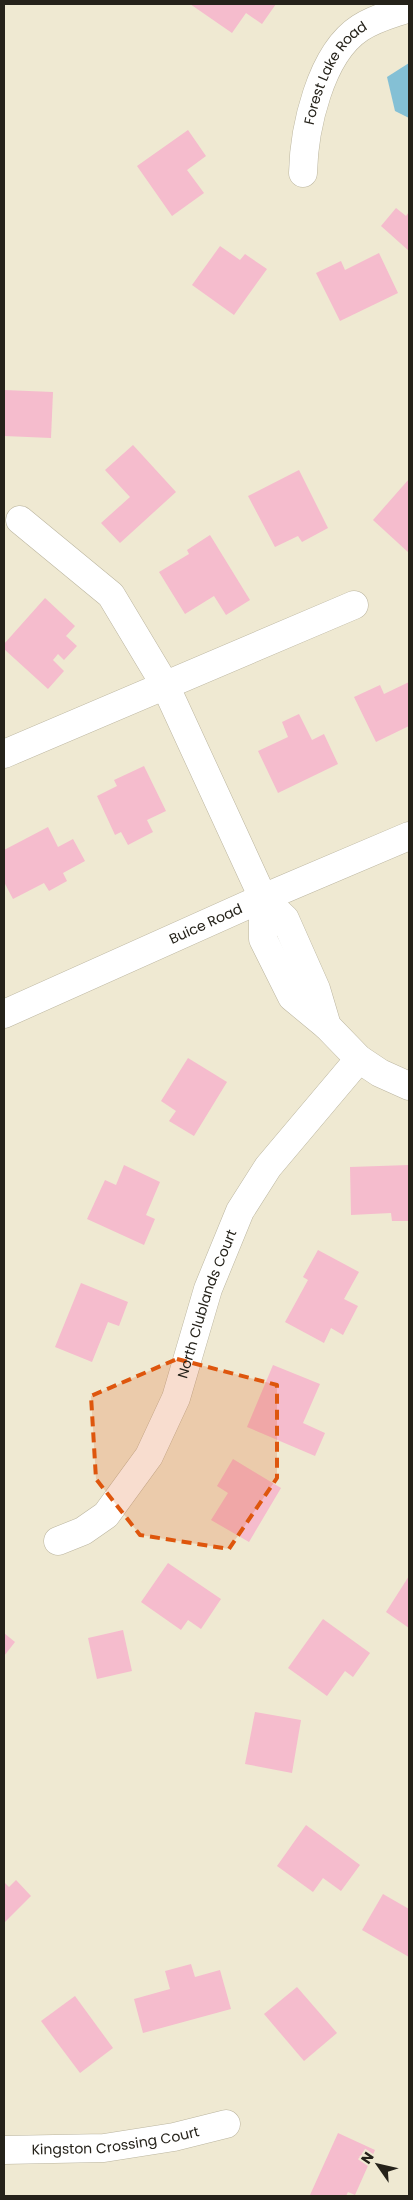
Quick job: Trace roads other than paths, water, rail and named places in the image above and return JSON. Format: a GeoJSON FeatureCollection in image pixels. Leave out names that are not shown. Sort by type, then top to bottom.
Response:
{"type":"FeatureCollection","features":[{"type":"Feature","properties":{"kind":"street","name":"Forest Lake Road"},"geometry":{"type":"LineString","coordinates":[[303,173],[310,116],[330,61],[343,43],[358,29],[375,20],[409,8]]}},
{"type":"Feature","properties":{"kind":"street"},"geometry":{"type":"LineString","coordinates":[[20,520],[111,595],[165,685],[262,898],[285,919],[316,989],[327,1026],[359,1059],[380,1073],[409,1086]]}},
{"type":"Feature","properties":{"kind":"street"},"geometry":{"type":"LineString","coordinates":[[4,754],[354,605]]}},
{"type":"Feature","properties":{"kind":"street","name":"Buice Road"},"geometry":{"type":"LineString","coordinates":[[4,1014],[262,898],[409,836]]}},
{"type":"Feature","properties":{"kind":"street","name":"North Clublands Court"},"geometry":{"type":"LineString","coordinates":[[58,1541],[83,1532],[106,1515],[149,1456],[176,1398],[208,1289],[240,1211],[268,1167],[359,1059]]}},
{"type":"Feature","properties":{"kind":"street","name":"Kingston Crossing Court"},"geometry":{"type":"LineString","coordinates":[[4,2150],[104,2148],[174,2137],[226,2124]]}},
{"type":"Feature","properties":{"kind":"water"},"geometry":{"type":"Polygon","coordinates":[[[409,63],[409,118],[395,111],[387,77],[409,63]]]}}]}
